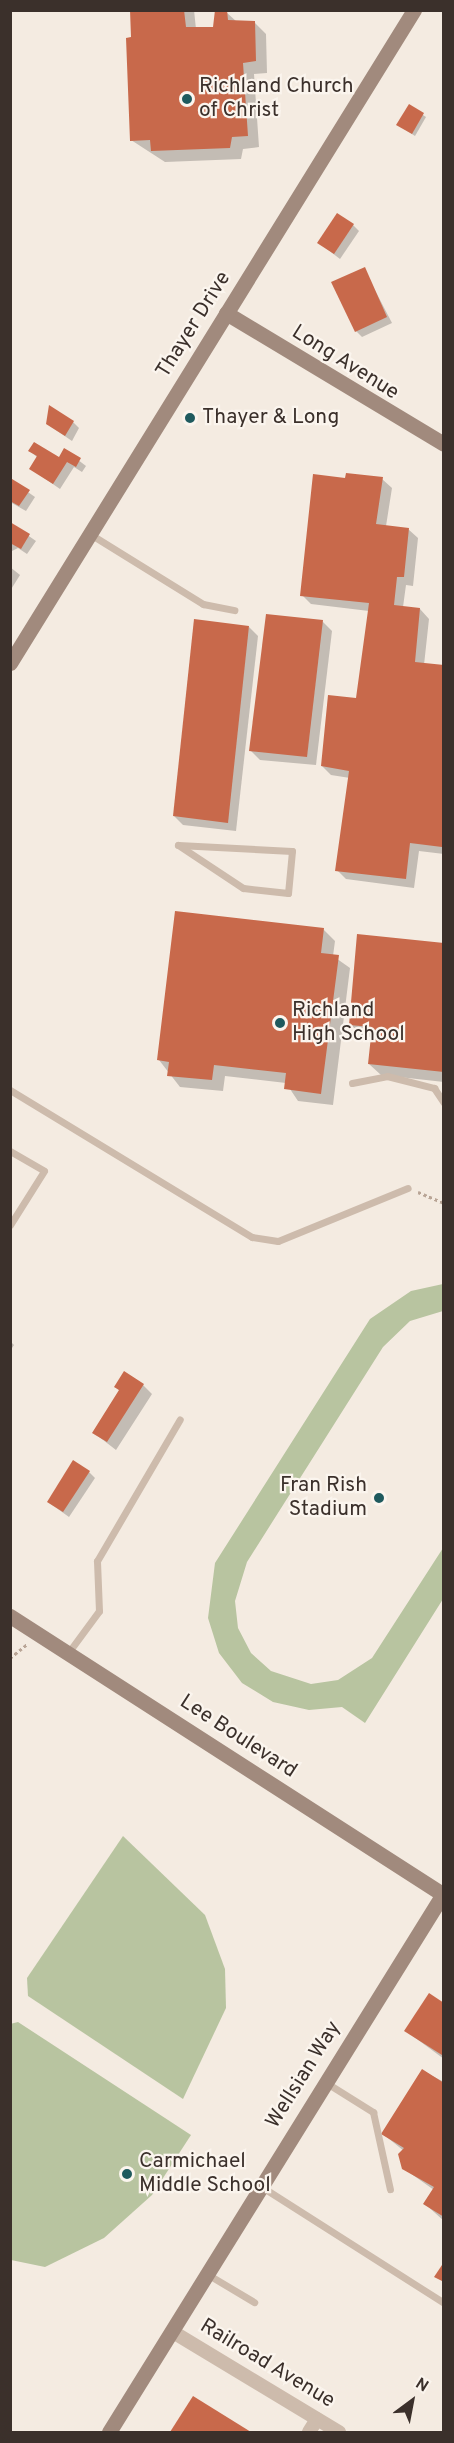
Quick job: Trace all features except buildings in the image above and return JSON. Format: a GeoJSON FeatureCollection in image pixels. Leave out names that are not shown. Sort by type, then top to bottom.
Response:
{"type":"FeatureCollection","features":[{"type":"Feature","properties":{"kind":"street","name":"Thayer Drive"},"geometry":{"type":"LineString","coordinates":[[10,663],[414,10]]}},
{"type":"Feature","properties":{"kind":"street","name":"Long Avenue"},"geometry":{"type":"LineString","coordinates":[[226,313],[444,444]]}},
{"type":"Feature","properties":{"kind":"street","name":"Lee Boulevard"},"geometry":{"type":"LineString","coordinates":[[10,1616],[443,1894]]}},
{"type":"Feature","properties":{"kind":"street","name":"Wellsian Way"},"geometry":{"type":"LineString","coordinates":[[109,2433],[443,1894]]}},
{"type":"Feature","properties":{"kind":"street","name":"Railroad Avenue"},"geometry":{"type":"LineString","coordinates":[[173,2332],[339,2433]]}},
{"type":"Feature","properties":{"kind":"street"},"geometry":{"type":"LineString","coordinates":[[309,2433],[317,2419]]}},
{"type":"Feature","properties":{"kind":"lane"},"geometry":{"type":"LineString","coordinates":[[90,534],[203,604],[234,610]]}},
{"type":"Feature","properties":{"kind":"lane"},"geometry":{"type":"LineString","coordinates":[[178,845],[292,851],[288,893],[243,888],[178,845]]}},
{"type":"Feature","properties":{"kind":"lane"},"geometry":{"type":"LineString","coordinates":[[352,1083],[387,1076],[434,1088],[444,1103]]}},
{"type":"Feature","properties":{"kind":"lane"},"geometry":{"type":"LineString","coordinates":[[10,1090],[252,1237],[278,1241],[408,1188]]}},
{"type":"Feature","properties":{"kind":"lane"},"geometry":{"type":"LineString","coordinates":[[10,1151],[44,1171],[10,1225]]}},
{"type":"Feature","properties":{"kind":"lane"},"geometry":{"type":"LineString","coordinates":[[68,1653],[99,1611],[97,1561],[180,1419]]}},
{"type":"Feature","properties":{"kind":"lane"},"geometry":{"type":"LineString","coordinates":[[325,2082],[373,2112],[390,2189]]}},
{"type":"Feature","properties":{"kind":"lane"},"geometry":{"type":"LineString","coordinates":[[260,2186],[444,2303]]}},
{"type":"Feature","properties":{"kind":"lane"},"geometry":{"type":"LineString","coordinates":[[207,2274],[254,2302]]}},
{"type":"Feature","properties":{"kind":"path"},"geometry":{"type":"LineString","coordinates":[[408,1188],[444,1203]]}},
{"type":"Feature","properties":{"kind":"green space"},"geometry":{"type":"Polygon","coordinates":[[[443,1284],[443,1311],[410,1321],[383,1347],[247,1562],[235,1601],[238,1628],[251,1653],[271,1671],[311,1684],[338,1680],[372,1658],[443,1548],[443,1599],[365,1723],[342,1707],[309,1710],[273,1702],[242,1683],[219,1653],[208,1618],[215,1563],[370,1319],[411,1291],[443,1284]]]}},
{"type":"Feature","properties":{"kind":"green space"},"geometry":{"type":"Polygon","coordinates":[[[123,1836],[205,1915],[225,1969],[226,2008],[183,2099],[28,1996],[27,1978],[123,1836]]]}},
{"type":"Feature","properties":{"kind":"green space"},"geometry":{"type":"Polygon","coordinates":[[[18,2022],[191,2135],[152,2195],[104,2238],[45,2267],[11,2260],[10,2024],[18,2022]]]}},
{"type":"Feature","properties":{"kind":"place","name":"Richland Church of Christ"},"geometry":{"type":"Point","coordinates":[187,99]}},
{"type":"Feature","properties":{"kind":"place","name":"Thayer & Long"},"geometry":{"type":"Point","coordinates":[190,418]}},
{"type":"Feature","properties":{"kind":"place","name":"Richland High School"},"geometry":{"type":"Point","coordinates":[280,1023]}},
{"type":"Feature","properties":{"kind":"place","name":"Fran Rish Stadium"},"geometry":{"type":"Point","coordinates":[379,1498]}},
{"type":"Feature","properties":{"kind":"place","name":"Carmichael Middle School"},"geometry":{"type":"Point","coordinates":[127,2174]}}]}
